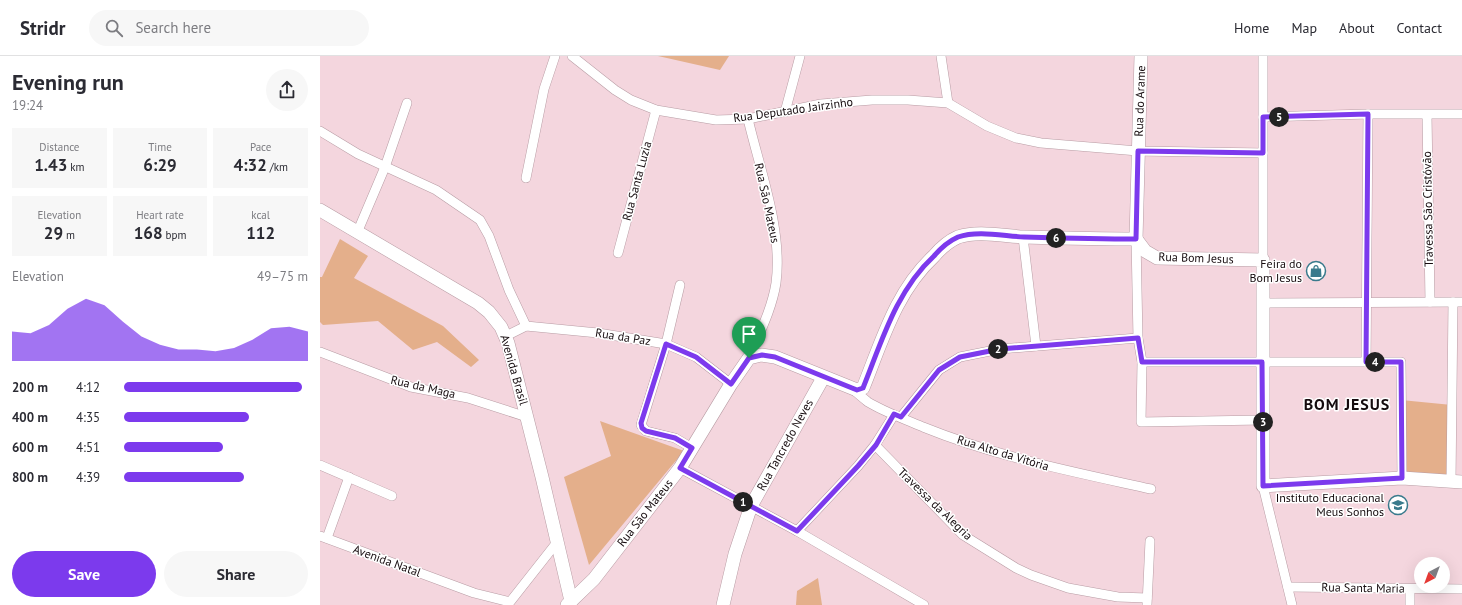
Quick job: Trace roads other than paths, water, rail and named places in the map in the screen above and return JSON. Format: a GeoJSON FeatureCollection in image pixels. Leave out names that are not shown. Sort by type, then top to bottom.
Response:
{"type":"FeatureCollection","features":[{"type":"Feature","properties":{"kind":"street"},"geometry":{"type":"LineString","coordinates":[[526,178],[544,89],[555,56]]}},
{"type":"Feature","properties":{"kind":"street","name":"Rua Deputado Jairzinho"},"geometry":{"type":"LineString","coordinates":[[572,56],[615,90],[631,100],[656,110],[716,120],[748,119],[821,104],[872,100],[948,103],[987,126],[1016,138],[1041,143],[1138,151],[1263,153]]}},
{"type":"Feature","properties":{"kind":"street"},"geometry":{"type":"LineString","coordinates":[[785,112],[800,56]]}},
{"type":"Feature","properties":{"kind":"street"},"geometry":{"type":"LineString","coordinates":[[941,56],[948,103]]}},
{"type":"Feature","properties":{"kind":"street","name":"Rua do Arame"},"geometry":{"type":"LineString","coordinates":[[1141,56],[1136,239],[1138,338],[1142,362],[1141,422],[1263,420]]}},
{"type":"Feature","properties":{"kind":"street"},"geometry":{"type":"LineString","coordinates":[[1263,56],[1263,486],[1292,605]]}},
{"type":"Feature","properties":{"kind":"street"},"geometry":{"type":"LineString","coordinates":[[357,233],[385,167],[407,103]]}},
{"type":"Feature","properties":{"kind":"street","name":"Rua Santa Luzia"},"geometry":{"type":"LineString","coordinates":[[618,253],[656,110]]}},
{"type":"Feature","properties":{"kind":"street"},"geometry":{"type":"LineString","coordinates":[[1263,117],[1368,114],[1462,114]]}},
{"type":"Feature","properties":{"kind":"street"},"geometry":{"type":"LineString","coordinates":[[1366,362],[1368,114]]}},
{"type":"Feature","properties":{"kind":"street","name":"Travessa São Cristóvão"},"geometry":{"type":"LineString","coordinates":[[1427,115],[1430,302]]}},
{"type":"Feature","properties":{"kind":"street","name":"Rua São Mateus"},"geometry":{"type":"LineString","coordinates":[[569,603],[594,579],[680,468],[731,384],[749,358],[770,304],[776,283],[776,256],[772,215],[748,119]]}},
{"type":"Feature","properties":{"kind":"street"},"geometry":{"type":"LineString","coordinates":[[320,131],[358,154],[436,190],[480,220],[489,236],[509,290],[526,326],[506,336]]}},
{"type":"Feature","properties":{"kind":"street","name":"Avenida Brasil"},"geometry":{"type":"LineString","coordinates":[[320,210],[478,303],[490,312],[506,336],[515,366],[558,541],[569,603]]}},
{"type":"Feature","properties":{"kind":"street"},"geometry":{"type":"LineString","coordinates":[[859,391],[895,308],[905,290],[919,270],[942,248],[957,238],[972,234],[1023,237],[1136,239]]}},
{"type":"Feature","properties":{"kind":"street"},"geometry":{"type":"LineString","coordinates":[[1023,237],[1036,346]]}},
{"type":"Feature","properties":{"kind":"street","name":"Rua Bom Jesus"},"geometry":{"type":"LineString","coordinates":[[1136,239],[1144,251],[1157,258],[1263,260]]}},
{"type":"Feature","properties":{"kind":"street"},"geometry":{"type":"LineString","coordinates":[[680,285],[666,344],[641,423],[642,428],[646,431],[675,438],[692,448]]}},
{"type":"Feature","properties":{"kind":"street"},"geometry":{"type":"LineString","coordinates":[[1263,303],[1458,302],[1456,482],[1402,478],[1263,486]]}},
{"type":"Feature","properties":{"kind":"street","name":"Rua da Paz"},"geometry":{"type":"LineString","coordinates":[[526,326],[598,333],[666,344],[696,357],[731,384]]}},
{"type":"Feature","properties":{"kind":"street"},"geometry":{"type":"LineString","coordinates":[[797,531],[858,466],[876,445],[897,416],[939,370],[960,357],[1000,349],[1138,338]]}},
{"type":"Feature","properties":{"kind":"street","name":"Rua da Maga"},"geometry":{"type":"LineString","coordinates":[[320,352],[411,387],[468,398],[527,417]]}},
{"type":"Feature","properties":{"kind":"street","name":"Rua Alto da Vitória"},"geometry":{"type":"LineString","coordinates":[[749,358],[762,355],[775,357],[859,391],[869,402],[897,416],[942,434],[1003,455],[1061,470],[1151,489]]}},
{"type":"Feature","properties":{"kind":"street"},"geometry":{"type":"LineString","coordinates":[[1142,362],[1401,362],[1402,478]]}},
{"type":"Feature","properties":{"kind":"street","name":"Rua Tancredo Neves"},"geometry":{"type":"LineString","coordinates":[[723,605],[735,554],[751,506],[824,378]]}},
{"type":"Feature","properties":{"kind":"street","name":"Travessa da Alegria"},"geometry":{"type":"LineString","coordinates":[[876,445],[963,535],[1016,568],[1031,576],[1068,588],[1147,603]]}},
{"type":"Feature","properties":{"kind":"street"},"geometry":{"type":"LineString","coordinates":[[320,465],[392,496]]}},
{"type":"Feature","properties":{"kind":"street"},"geometry":{"type":"LineString","coordinates":[[680,468],[797,531],[924,605]]}},
{"type":"Feature","properties":{"kind":"street","name":"Avenida Natal"},"geometry":{"type":"LineString","coordinates":[[349,477],[323,537],[474,593],[515,603],[558,541]]}},
{"type":"Feature","properties":{"kind":"street"},"geometry":{"type":"LineString","coordinates":[[1147,603],[1150,541]]}},
{"type":"Feature","properties":{"kind":"street","name":"Rua Santa Maria"},"geometry":{"type":"LineString","coordinates":[[1288,587],[1462,589]]}},
{"type":"Feature","properties":{"kind":"street"},"geometry":{"type":"LineString","coordinates":[[1410,589],[1410,605]]}},
{"type":"Feature","properties":{"kind":"place","name":"Feira do Bom Jesus"},"geometry":{"type":"Point","coordinates":[1316,271]}},
{"type":"Feature","properties":{"kind":"place","name":"Instituto Educacional Meus Sonhos"},"geometry":{"type":"Point","coordinates":[1398,505]}},
{"type":"Feature","properties":{"kind":"district","name":"BOM JESUS"},"geometry":{"type":"Point","coordinates":[1347,404]}}]}
